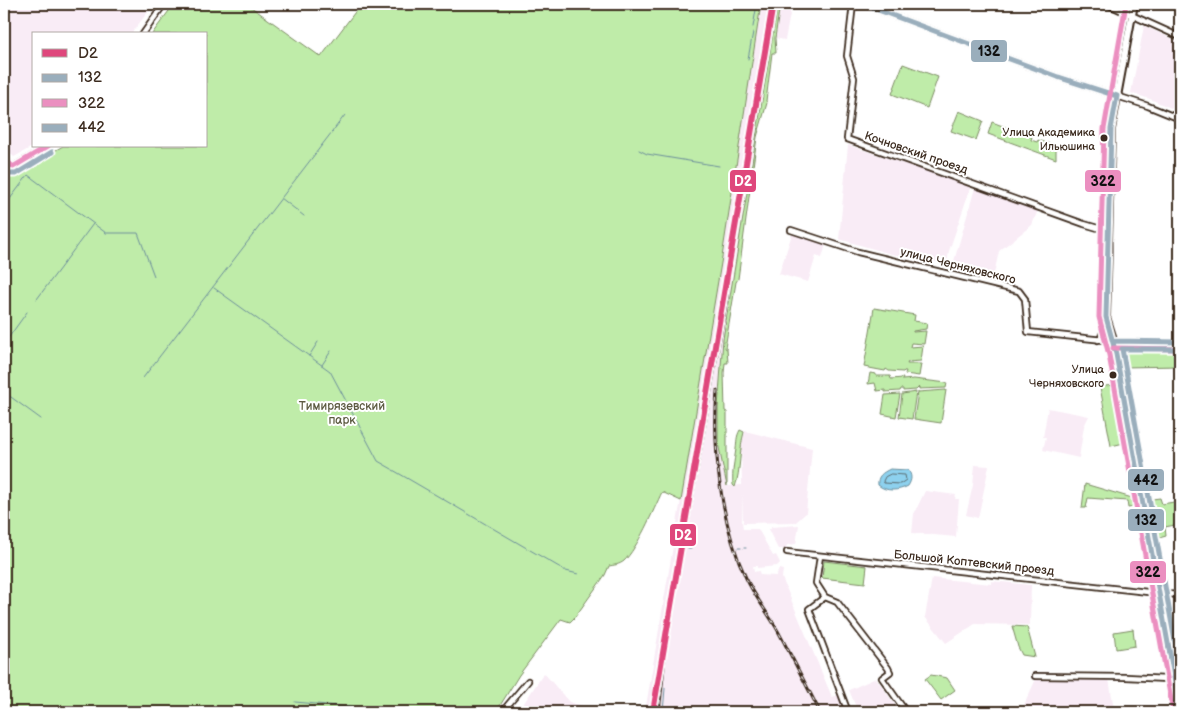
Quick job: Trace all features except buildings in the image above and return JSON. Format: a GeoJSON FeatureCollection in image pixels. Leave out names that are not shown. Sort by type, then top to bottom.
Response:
{"type":"FeatureCollection","features":[{"type":"Feature","properties":{"kind":"street"},"geometry":{"type":"LineString","coordinates":[[144,32],[164,4]]}},
{"type":"Feature","properties":{"kind":"street","name":"Кочновский проезд"},"geometry":{"type":"LineString","coordinates":[[853,4],[847,56],[854,78],[846,139],[1084,224],[1108,230]]}},
{"type":"Feature","properties":{"kind":"street"},"geometry":{"type":"LineString","coordinates":[[862,4],[1058,77],[1148,106],[1180,119]]}},
{"type":"Feature","properties":{"kind":"street"},"geometry":{"type":"LineString","coordinates":[[1107,4],[1180,37]]}},
{"type":"Feature","properties":{"kind":"street"},"geometry":{"type":"LineString","coordinates":[[1097,340],[1101,338],[1104,332],[1106,317],[1111,129],[1134,4]]}},
{"type":"Feature","properties":{"kind":"street"},"geometry":{"type":"LineString","coordinates":[[4,158],[13,166],[44,148]]}},
{"type":"Feature","properties":{"kind":"street","name":"улица Черняховского"},"geometry":{"type":"LineString","coordinates":[[791,230],[876,257],[1019,292],[1025,299],[1028,332],[1097,340],[1180,342]]}},
{"type":"Feature","properties":{"kind":"street"},"geometry":{"type":"LineString","coordinates":[[1106,317],[1113,341],[1159,593],[1178,683],[1180,710]]}},
{"type":"Feature","properties":{"kind":"street","name":"Большой Коптевский проезд"},"geometry":{"type":"LineString","coordinates":[[787,552],[1180,594]]}},
{"type":"Feature","properties":{"kind":"street"},"geometry":{"type":"LineString","coordinates":[[820,556],[816,583],[825,597],[837,602],[888,668],[890,672],[882,678],[906,712]]}},
{"type":"Feature","properties":{"kind":"street"},"geometry":{"type":"LineString","coordinates":[[825,597],[809,609],[848,712]]}},
{"type":"Feature","properties":{"kind":"street"},"geometry":{"type":"LineString","coordinates":[[1035,676],[1126,676],[1167,679],[1178,683]]}},
{"type":"Feature","properties":{"kind":"street"},"geometry":{"type":"LineString","coordinates":[[502,712],[528,681]]}},
{"type":"Feature","properties":{"kind":"shaded area"},"geometry":{"type":"Polygon","coordinates":[[[4,4],[154,4],[133,32],[32,32],[32,147],[14,157],[4,148],[4,4]]]}},
{"type":"Feature","properties":{"kind":"shaded area"},"geometry":{"type":"Polygon","coordinates":[[[761,4],[778,4],[744,211],[721,374],[718,408],[727,486],[742,485],[741,446],[745,431],[812,448],[806,513],[796,522],[743,523],[742,494],[743,529],[758,529],[773,556],[776,555],[780,563],[777,566],[757,568],[757,566],[753,566],[754,572],[759,571],[760,575],[776,576],[779,569],[783,570],[782,578],[832,697],[839,695],[846,712],[822,712],[818,703],[821,712],[645,712],[722,257],[761,4]]]}},
{"type":"Feature","properties":{"kind":"shaded area"},"geometry":{"type":"Polygon","coordinates":[[[780,4],[792,4],[785,40],[775,38],[780,4]]]}},
{"type":"Feature","properties":{"kind":"shaded area"},"geometry":{"type":"Polygon","coordinates":[[[1144,26],[1177,41],[1175,46],[1180,45],[1180,112],[1131,93],[1144,26]]]}},
{"type":"Feature","properties":{"kind":"shaded area"},"geometry":{"type":"Polygon","coordinates":[[[848,145],[971,186],[949,251],[947,264],[891,254],[839,239],[848,145]]]}},
{"type":"Feature","properties":{"kind":"shaded area"},"geometry":{"type":"Polygon","coordinates":[[[975,188],[1038,210],[1032,225],[999,251],[994,274],[952,268],[975,188]]]}},
{"type":"Feature","properties":{"kind":"shaded area"},"geometry":{"type":"Polygon","coordinates":[[[792,234],[826,244],[822,258],[816,256],[808,282],[779,274],[792,234]]]}},
{"type":"Feature","properties":{"kind":"shaded area"},"geometry":{"type":"Polygon","coordinates":[[[1048,408],[1089,416],[1084,426],[1079,458],[1043,450],[1046,437],[1043,437],[1048,408]]]}},
{"type":"Feature","properties":{"kind":"shaded area"},"geometry":{"type":"Polygon","coordinates":[[[975,465],[989,466],[978,518],[966,515],[973,485],[975,465]]]}},
{"type":"Feature","properties":{"kind":"shaded area"},"geometry":{"type":"Polygon","coordinates":[[[925,491],[956,495],[955,499],[959,499],[956,537],[912,533],[914,514],[925,491]]]}},
{"type":"Feature","properties":{"kind":"shaded area"},"geometry":{"type":"Polygon","coordinates":[[[799,525],[796,544],[787,545],[786,549],[778,549],[768,529],[771,529],[771,527],[799,525]]]}},
{"type":"Feature","properties":{"kind":"shaded area"},"geometry":{"type":"Polygon","coordinates":[[[932,578],[991,584],[991,581],[1031,585],[1030,625],[975,624],[946,643],[925,617],[932,578]]]}},
{"type":"Feature","properties":{"kind":"shaded area"},"geometry":{"type":"Polygon","coordinates":[[[544,673],[569,702],[582,706],[586,712],[518,712],[544,673]]]}},
{"type":"Feature","properties":{"kind":"shaded area"},"geometry":{"type":"Polygon","coordinates":[[[876,678],[900,712],[858,712],[849,690],[876,678]]]}},
{"type":"Feature","properties":{"kind":"shaded area"},"geometry":{"type":"Polygon","coordinates":[[[1036,679],[1109,679],[1114,709],[1093,712],[1025,712],[1024,705],[1036,679]]]}},
{"type":"Feature","properties":{"kind":"green space","name":"Тимирязевский парк"},"geometry":{"type":"Polygon","coordinates":[[[174,4],[247,4],[321,57],[361,4],[761,4],[722,257],[681,501],[662,492],[645,528],[629,555],[624,561],[609,566],[605,575],[570,622],[561,619],[519,675],[496,712],[4,712],[4,170],[8,177],[59,148],[208,148],[208,32],[153,32],[174,4]]]}},
{"type":"Feature","properties":{"kind":"green space"},"geometry":{"type":"Polygon","coordinates":[[[778,4],[780,4],[775,38],[776,53],[772,53],[767,103],[757,137],[738,279],[725,348],[727,349],[728,363],[725,363],[724,373],[725,411],[727,412],[727,486],[718,443],[718,408],[723,339],[778,4]]]}},
{"type":"Feature","properties":{"kind":"green space"},"geometry":{"type":"Polygon","coordinates":[[[903,64],[938,77],[927,108],[892,94],[903,64]]]}},
{"type":"Feature","properties":{"kind":"green space"},"geometry":{"type":"Polygon","coordinates":[[[959,111],[983,121],[976,140],[951,131],[959,111]]]}},
{"type":"Feature","properties":{"kind":"green space"},"geometry":{"type":"Polygon","coordinates":[[[992,122],[1032,137],[1031,140],[1037,142],[1038,140],[1056,146],[1056,159],[988,134],[992,122]]]}},
{"type":"Feature","properties":{"kind":"green space"},"geometry":{"type":"Polygon","coordinates":[[[874,308],[915,315],[914,321],[927,323],[926,329],[913,331],[926,331],[924,344],[911,343],[910,347],[923,346],[921,361],[908,362],[907,364],[921,364],[919,376],[905,374],[906,371],[889,371],[886,369],[885,371],[864,367],[874,308]]]}},
{"type":"Feature","properties":{"kind":"green space"},"geometry":{"type":"Polygon","coordinates":[[[1180,349],[1180,366],[1124,367],[1123,353],[1128,350],[1180,349]]]}},
{"type":"Feature","properties":{"kind":"green space"},"geometry":{"type":"Polygon","coordinates":[[[870,373],[876,374],[876,376],[890,376],[891,379],[903,378],[902,380],[914,379],[947,383],[946,388],[919,389],[919,387],[916,390],[877,391],[875,383],[868,384],[870,373]]]}},
{"type":"Feature","properties":{"kind":"green space"},"geometry":{"type":"Polygon","coordinates":[[[1112,385],[1124,443],[1111,446],[1100,387],[1112,385]]]}},
{"type":"Feature","properties":{"kind":"green space"},"geometry":{"type":"Polygon","coordinates":[[[946,390],[941,423],[914,419],[918,392],[946,390]]]}},
{"type":"Feature","properties":{"kind":"green space"},"geometry":{"type":"Polygon","coordinates":[[[916,392],[912,419],[899,417],[902,394],[916,392]]]}},
{"type":"Feature","properties":{"kind":"green space"},"geometry":{"type":"Polygon","coordinates":[[[900,394],[896,417],[882,414],[885,395],[900,394]]]}},
{"type":"Feature","properties":{"kind":"green space"},"geometry":{"type":"Polygon","coordinates":[[[740,430],[744,432],[735,487],[733,485],[733,471],[737,437],[740,430]]]}},
{"type":"Feature","properties":{"kind":"green space"},"geometry":{"type":"Polygon","coordinates":[[[1085,484],[1132,498],[1134,507],[1128,508],[1127,501],[1088,498],[1086,508],[1082,508],[1085,484]]]}},
{"type":"Feature","properties":{"kind":"green space"},"geometry":{"type":"Polygon","coordinates":[[[1160,498],[1162,504],[1180,501],[1180,524],[1165,527],[1166,536],[1159,538],[1152,499],[1160,498]]]}},
{"type":"Feature","properties":{"kind":"green space"},"geometry":{"type":"Polygon","coordinates":[[[824,561],[867,566],[865,583],[822,578],[824,561]]]}},
{"type":"Feature","properties":{"kind":"green space"},"geometry":{"type":"Polygon","coordinates":[[[1012,626],[1027,627],[1035,657],[1022,655],[1012,626]]]}},
{"type":"Feature","properties":{"kind":"green space"},"geometry":{"type":"Polygon","coordinates":[[[1133,629],[1135,646],[1116,649],[1114,632],[1133,629]]]}},
{"type":"Feature","properties":{"kind":"green space"},"geometry":{"type":"Polygon","coordinates":[[[931,675],[947,678],[955,690],[941,700],[925,679],[931,675]]]}},
{"type":"Feature","properties":{"kind":"water"},"geometry":{"type":"Polygon","coordinates":[[[890,469],[908,470],[911,478],[908,486],[893,490],[885,489],[878,485],[878,479],[881,475],[890,469]]]}},
{"type":"Feature","properties":{"kind":"waterway"},"geometry":{"type":"LineString","coordinates":[[753,27],[757,4]]}},
{"type":"Feature","properties":{"kind":"waterway"},"geometry":{"type":"LineString","coordinates":[[748,59],[753,32]]}},
{"type":"Feature","properties":{"kind":"waterway"},"geometry":{"type":"LineString","coordinates":[[143,378],[345,115]]}},
{"type":"Feature","properties":{"kind":"waterway"},"geometry":{"type":"LineString","coordinates":[[639,150],[647,154],[719,166]]}},
{"type":"Feature","properties":{"kind":"waterway"},"geometry":{"type":"LineString","coordinates":[[4,207],[28,175],[106,233],[138,233],[154,276]]}},
{"type":"Feature","properties":{"kind":"waterway"},"geometry":{"type":"LineString","coordinates":[[281,198],[304,216]]}},
{"type":"Feature","properties":{"kind":"waterway"},"geometry":{"type":"LineString","coordinates":[[37,299],[93,224]]}},
{"type":"Feature","properties":{"kind":"waterway"},"geometry":{"type":"LineString","coordinates":[[214,288],[330,371],[378,461],[392,469]]}},
{"type":"Feature","properties":{"kind":"waterway"},"geometry":{"type":"LineString","coordinates":[[4,344],[27,312]]}},
{"type":"Feature","properties":{"kind":"waterway"},"geometry":{"type":"LineString","coordinates":[[309,356],[318,342]]}},
{"type":"Feature","properties":{"kind":"waterway"},"geometry":{"type":"LineString","coordinates":[[322,365],[331,351]]}},
{"type":"Feature","properties":{"kind":"waterway"},"geometry":{"type":"LineString","coordinates":[[4,392],[41,419]]}},
{"type":"Feature","properties":{"kind":"waterway"},"geometry":{"type":"LineString","coordinates":[[393,470],[566,571],[578,574]]}},
{"type":"Feature","properties":{"kind":"waterway"},"geometry":{"type":"LineString","coordinates":[[672,545],[676,546]]}},
{"type":"Feature","properties":{"kind":"waterway"},"geometry":{"type":"LineString","coordinates":[[663,712],[665,688]]}},
{"type":"Feature","properties":{"kind":"waterway"},"geometry":{"type":"LineString","coordinates":[[295,702],[402,712]]}},
{"type":"Feature","properties":{"kind":"railway"},"geometry":{"type":"LineString","coordinates":[[659,712],[666,650],[727,298],[731,251]]}},
{"type":"Feature","properties":{"kind":"railway"},"geometry":{"type":"LineString","coordinates":[[717,391],[717,462],[730,535],[737,557],[746,578],[778,631],[820,712]]}},
{"type":"Feature","properties":{"kind":"transit line","name":"D2"},"geometry":{"type":"LineString","coordinates":[[653,712],[773,4]]}},
{"type":"Feature","properties":{"kind":"transit line","name":"132"},"geometry":{"type":"LineString","coordinates":[[862,4],[1058,77],[1117,96]]}},
{"type":"Feature","properties":{"kind":"transit line","name":"322"},"geometry":{"type":"LineString","coordinates":[[1126,4],[1104,129],[1099,317],[1109,355],[1173,711]]}},
{"type":"Feature","properties":{"kind":"transit line","name":"132"},"geometry":{"type":"LineString","coordinates":[[1117,96],[1111,129],[1106,317],[1116,354],[1180,710]]}},
{"type":"Feature","properties":{"kind":"transit line"},"geometry":{"type":"LineString","coordinates":[[4,158],[13,167],[45,148]]}},
{"type":"Feature","properties":{"kind":"transit line"},"geometry":{"type":"LineString","coordinates":[[4,168],[10,174],[16,174],[52,152]]}},
{"type":"Feature","properties":{"kind":"transit line","name":"132"},"geometry":{"type":"LineString","coordinates":[[1113,341],[1180,342]]}},
{"type":"Feature","properties":{"kind":"transit line","name":"322"},"geometry":{"type":"LineString","coordinates":[[1113,348],[1180,349]]}},
{"type":"Feature","properties":{"kind":"transit line","name":"442"},"geometry":{"type":"LineString","coordinates":[[1180,349],[1122,349],[1180,669]]}},
{"type":"Feature","properties":{"kind":"place","name":"Улица Академика Ильюшина"},"geometry":{"type":"Point","coordinates":[1104,138]}},
{"type":"Feature","properties":{"kind":"place","name":"Улица Черняховского"},"geometry":{"type":"Point","coordinates":[1113,375]}}]}
